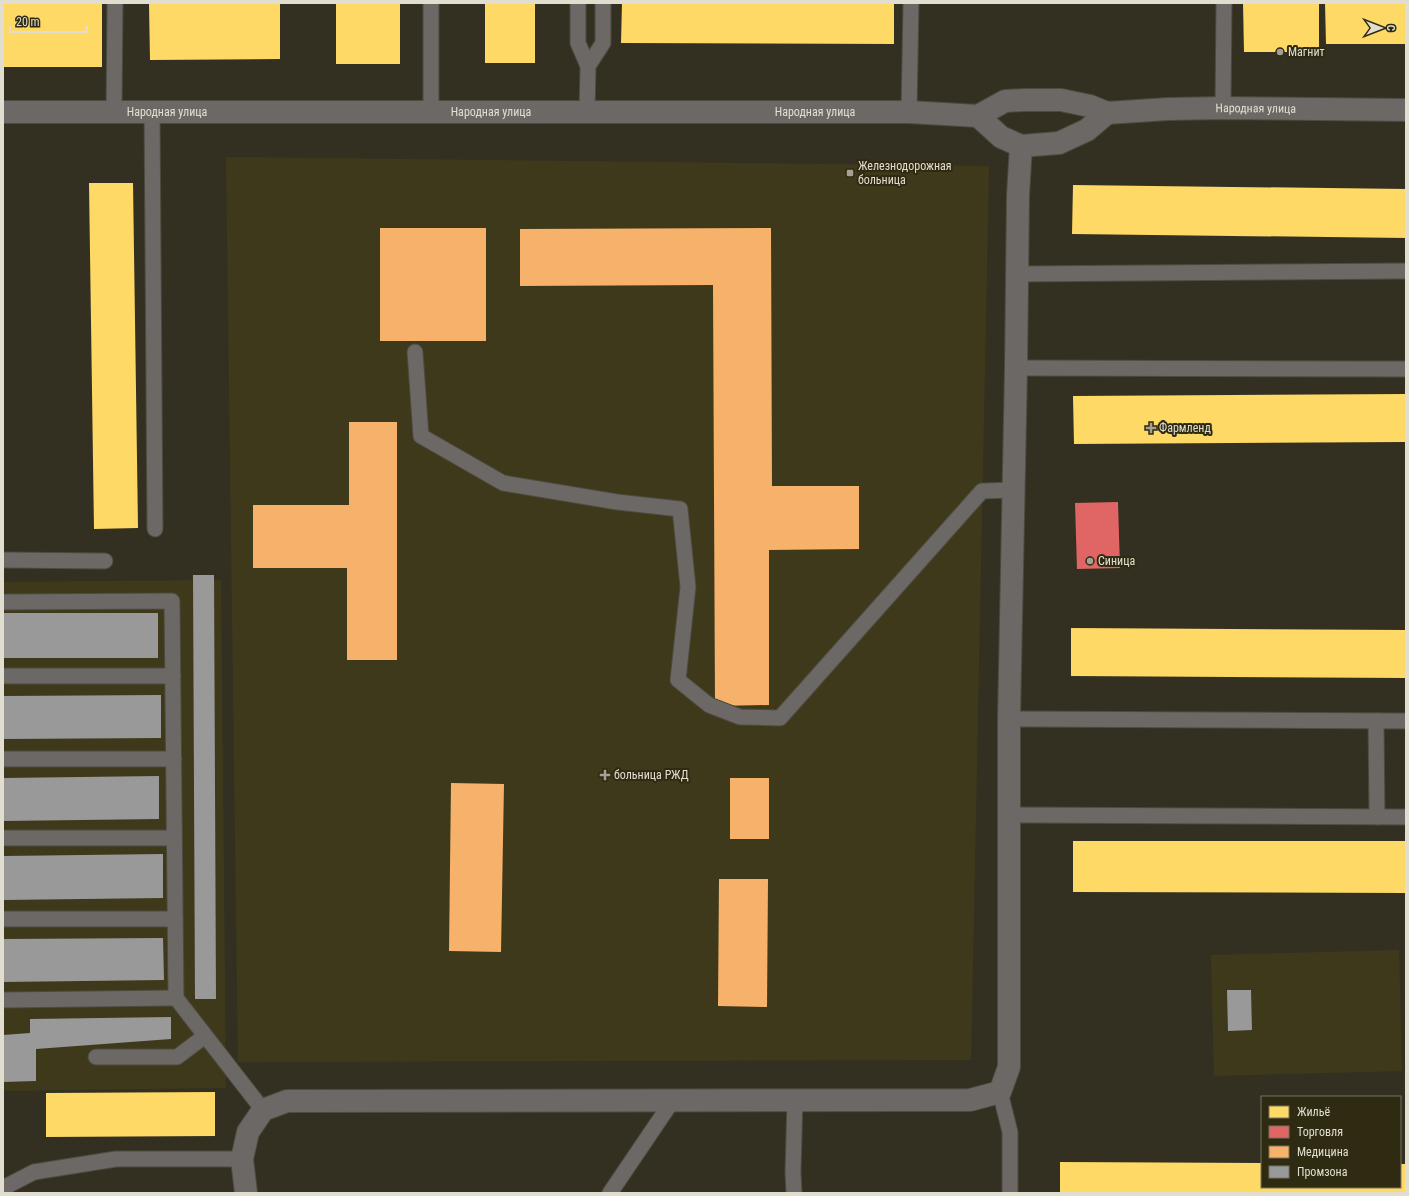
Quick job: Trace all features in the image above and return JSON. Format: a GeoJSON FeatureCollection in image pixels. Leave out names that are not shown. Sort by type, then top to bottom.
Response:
{"type":"FeatureCollection","features":[{"type":"Feature","properties":{"kind":"street","name":"Народная улица"},"geometry":{"type":"LineString","coordinates":[[3,112],[908,112],[978,116],[1005,101],[1024,100],[1061,100],[1090,106],[1107,113],[1168,109],[1223,108],[1406,110]]}},
{"type":"Feature","properties":{"kind":"street"},"geometry":{"type":"LineString","coordinates":[[978,116],[1001,137],[1021,146],[1059,144],[1087,130],[1107,113]]}},
{"type":"Feature","properties":{"kind":"street"},"geometry":{"type":"LineString","coordinates":[[246,1193],[242,1158],[248,1132],[263,1110],[287,1101],[970,1100],[1000,1092],[1009,1068],[1009,719],[1016,368],[1016,274],[1021,146]]}},
{"type":"Feature","properties":{"kind":"lane"},"geometry":{"type":"LineString","coordinates":[[114,112],[115,3]]}},
{"type":"Feature","properties":{"kind":"lane"},"geometry":{"type":"LineString","coordinates":[[431,3],[431,113]]}},
{"type":"Feature","properties":{"kind":"lane"},"geometry":{"type":"LineString","coordinates":[[578,3],[578,43],[588,66],[587,112]]}},
{"type":"Feature","properties":{"kind":"lane"},"geometry":{"type":"LineString","coordinates":[[588,66],[603,43],[603,3]]}},
{"type":"Feature","properties":{"kind":"lane"},"geometry":{"type":"LineString","coordinates":[[908,112],[911,3]]}},
{"type":"Feature","properties":{"kind":"lane"},"geometry":{"type":"LineString","coordinates":[[1223,108],[1224,3]]}},
{"type":"Feature","properties":{"kind":"lane"},"geometry":{"type":"LineString","coordinates":[[152,112],[155,529]]}},
{"type":"Feature","properties":{"kind":"lane"},"geometry":{"type":"LineString","coordinates":[[1016,274],[1406,271]]}},
{"type":"Feature","properties":{"kind":"lane"},"geometry":{"type":"LineString","coordinates":[[415,352],[421,436],[503,483],[617,502],[680,509],[688,587],[678,680],[709,705],[740,717],[780,718],[982,491],[1014,490]]}},
{"type":"Feature","properties":{"kind":"lane"},"geometry":{"type":"LineString","coordinates":[[1016,368],[1406,369]]}},
{"type":"Feature","properties":{"kind":"lane"},"geometry":{"type":"LineString","coordinates":[[3,560],[105,561]]}},
{"type":"Feature","properties":{"kind":"lane"},"geometry":{"type":"LineString","coordinates":[[3,602],[172,601],[176,998],[263,1110]]}},
{"type":"Feature","properties":{"kind":"lane"},"geometry":{"type":"LineString","coordinates":[[3,676],[173,676]]}},
{"type":"Feature","properties":{"kind":"lane"},"geometry":{"type":"LineString","coordinates":[[1009,719],[1406,721]]}},
{"type":"Feature","properties":{"kind":"lane"},"geometry":{"type":"LineString","coordinates":[[1376,721],[1377,817]]}},
{"type":"Feature","properties":{"kind":"lane"},"geometry":{"type":"LineString","coordinates":[[3,759],[174,759]]}},
{"type":"Feature","properties":{"kind":"lane"},"geometry":{"type":"LineString","coordinates":[[1009,815],[1406,817]]}},
{"type":"Feature","properties":{"kind":"lane"},"geometry":{"type":"LineString","coordinates":[[3,838],[174,838]]}},
{"type":"Feature","properties":{"kind":"lane"},"geometry":{"type":"LineString","coordinates":[[3,919],[175,919]]}},
{"type":"Feature","properties":{"kind":"lane"},"geometry":{"type":"LineString","coordinates":[[3,1000],[176,998]]}},
{"type":"Feature","properties":{"kind":"lane"},"geometry":{"type":"LineString","coordinates":[[96,1057],[177,1057],[205,1036]]}},
{"type":"Feature","properties":{"kind":"lane"},"geometry":{"type":"LineString","coordinates":[[1000,1092],[1010,1132],[1010,1193]]}},
{"type":"Feature","properties":{"kind":"lane"},"geometry":{"type":"LineString","coordinates":[[610,1193],[673,1100]]}},
{"type":"Feature","properties":{"kind":"lane"},"geometry":{"type":"LineString","coordinates":[[794,1193],[793,1172],[795,1100]]}},
{"type":"Feature","properties":{"kind":"lane"},"geometry":{"type":"LineString","coordinates":[[3,1188],[34,1172],[116,1159],[242,1158]]}},
{"type":"Feature","properties":{"kind":"shaded area","name":"больница РЖД"},"geometry":{"type":"Polygon","coordinates":[[[226,157],[989,166],[971,1060],[238,1062],[226,157]]]}},
{"type":"Feature","properties":{"kind":"shaded area"},"geometry":{"type":"Polygon","coordinates":[[[221,580],[226,1088],[3,1091],[3,582],[221,580]]]}},
{"type":"Feature","properties":{"kind":"shaded area"},"geometry":{"type":"Polygon","coordinates":[[[1399,950],[1402,1071],[1214,1076],[1211,955],[1399,950]]]}},
{"type":"Feature","properties":{"kind":"building: Жильё"},"geometry":{"type":"Polygon","coordinates":[[[149,3],[280,3],[280,59],[150,60],[149,3]]]}},
{"type":"Feature","properties":{"kind":"building: Жильё"},"geometry":{"type":"Polygon","coordinates":[[[336,3],[400,3],[400,64],[336,64],[336,3]]]}},
{"type":"Feature","properties":{"kind":"building: Жильё"},"geometry":{"type":"Polygon","coordinates":[[[485,3],[535,3],[535,63],[485,63],[485,3]]]}},
{"type":"Feature","properties":{"kind":"building: Жильё"},"geometry":{"type":"Polygon","coordinates":[[[622,3],[894,3],[894,44],[621,43],[622,3]]]}},
{"type":"Feature","properties":{"kind":"building: Жильё"},"geometry":{"type":"Polygon","coordinates":[[[1243,3],[1319,3],[1319,52],[1244,52],[1243,3]]]}},
{"type":"Feature","properties":{"kind":"building: Жильё"},"geometry":{"type":"Polygon","coordinates":[[[1325,3],[1406,3],[1406,44],[1326,44],[1325,3]]]}},
{"type":"Feature","properties":{"kind":"building: Жильё"},"geometry":{"type":"Polygon","coordinates":[[[3,4],[102,4],[102,67],[3,67],[3,4]]]}},
{"type":"Feature","properties":{"kind":"building: Жильё"},"geometry":{"type":"Polygon","coordinates":[[[89,183],[133,183],[138,528],[94,529],[89,183]]]}},
{"type":"Feature","properties":{"kind":"building: Жильё"},"geometry":{"type":"Polygon","coordinates":[[[1073,185],[1406,189],[1406,238],[1072,234],[1073,185]]]}},
{"type":"Feature","properties":{"kind":"building: Жильё"},"geometry":{"type":"Polygon","coordinates":[[[1406,394],[1406,442],[1074,444],[1073,396],[1406,394]]]}},
{"type":"Feature","properties":{"kind":"building: Жильё"},"geometry":{"type":"Polygon","coordinates":[[[1071,628],[1406,630],[1406,678],[1071,676],[1071,628]]]}},
{"type":"Feature","properties":{"kind":"building: Жильё"},"geometry":{"type":"Polygon","coordinates":[[[1073,841],[1406,841],[1406,893],[1073,892],[1073,841]]]}},
{"type":"Feature","properties":{"kind":"building: Жильё"},"geometry":{"type":"Polygon","coordinates":[[[215,1092],[215,1136],[46,1137],[46,1093],[215,1092]]]}},
{"type":"Feature","properties":{"kind":"building: Жильё"},"geometry":{"type":"Polygon","coordinates":[[[1060,1162],[1261,1163],[1261,1188],[1401,1188],[1401,1164],[1406,1164],[1406,1193],[1060,1193],[1060,1162]]]}},
{"type":"Feature","properties":{"kind":"building: Торговля"},"geometry":{"type":"Polygon","coordinates":[[[1118,502],[1120,568],[1077,569],[1075,503],[1118,502]]]}},
{"type":"Feature","properties":{"kind":"building: Медицина"},"geometry":{"type":"Polygon","coordinates":[[[380,228],[486,228],[486,341],[380,341],[380,228]]]}},
{"type":"Feature","properties":{"kind":"building: Медицина"},"geometry":{"type":"Polygon","coordinates":[[[771,228],[772,486],[859,486],[859,549],[769,550],[769,705],[715,706],[713,285],[520,286],[520,229],[771,228]]]}},
{"type":"Feature","properties":{"kind":"building: Медицина"},"geometry":{"type":"Polygon","coordinates":[[[349,422],[397,422],[397,660],[347,660],[347,568],[253,568],[253,505],[349,505],[349,422]]]}},
{"type":"Feature","properties":{"kind":"building: Медицина"},"geometry":{"type":"Polygon","coordinates":[[[730,778],[769,778],[769,839],[730,839],[730,778]]]}},
{"type":"Feature","properties":{"kind":"building: Медицина"},"geometry":{"type":"Polygon","coordinates":[[[451,783],[504,784],[501,952],[449,951],[451,783]]]}},
{"type":"Feature","properties":{"kind":"building: Медицина"},"geometry":{"type":"Polygon","coordinates":[[[719,879],[768,879],[767,1007],[718,1006],[719,879]]]}},
{"type":"Feature","properties":{"kind":"building: Промзона"},"geometry":{"type":"Polygon","coordinates":[[[193,575],[214,575],[216,999],[195,999],[193,575]]]}},
{"type":"Feature","properties":{"kind":"building: Промзона"},"geometry":{"type":"Polygon","coordinates":[[[3,613],[158,613],[158,658],[3,658],[3,613]]]}},
{"type":"Feature","properties":{"kind":"building: Промзона"},"geometry":{"type":"Polygon","coordinates":[[[161,695],[161,738],[3,739],[3,696],[161,695]]]}},
{"type":"Feature","properties":{"kind":"building: Промзона"},"geometry":{"type":"Polygon","coordinates":[[[159,776],[159,819],[3,821],[3,778],[159,776]]]}},
{"type":"Feature","properties":{"kind":"building: Промзона"},"geometry":{"type":"Polygon","coordinates":[[[163,854],[163,898],[3,900],[3,856],[163,854]]]}},
{"type":"Feature","properties":{"kind":"building: Промзона"},"geometry":{"type":"Polygon","coordinates":[[[163,938],[164,980],[3,982],[3,939],[163,938]]]}},
{"type":"Feature","properties":{"kind":"building: Промзона"},"geometry":{"type":"Polygon","coordinates":[[[1227,990],[1251,990],[1252,1030],[1228,1031],[1227,990]]]}},
{"type":"Feature","properties":{"kind":"building: Промзона"},"geometry":{"type":"Polygon","coordinates":[[[171,1017],[171,1039],[36,1049],[36,1081],[3,1082],[3,1035],[30,1033],[30,1019],[171,1017]]]}},
{"type":"Feature","properties":{"kind":"place","name":"Магнит"},"geometry":{"type":"Point","coordinates":[1280,52]}},
{"type":"Feature","properties":{"kind":"place","name":"Железнодорожная больница"},"geometry":{"type":"Point","coordinates":[850,173]}},
{"type":"Feature","properties":{"kind":"place","name":"Фармленд"},"geometry":{"type":"Point","coordinates":[1151,428]}},
{"type":"Feature","properties":{"kind":"place","name":"Синица"},"geometry":{"type":"Point","coordinates":[1090,561]}},
{"type":"Feature","properties":{"kind":"place","name":"больница РЖД"},"geometry":{"type":"Point","coordinates":[605,775]}}]}
